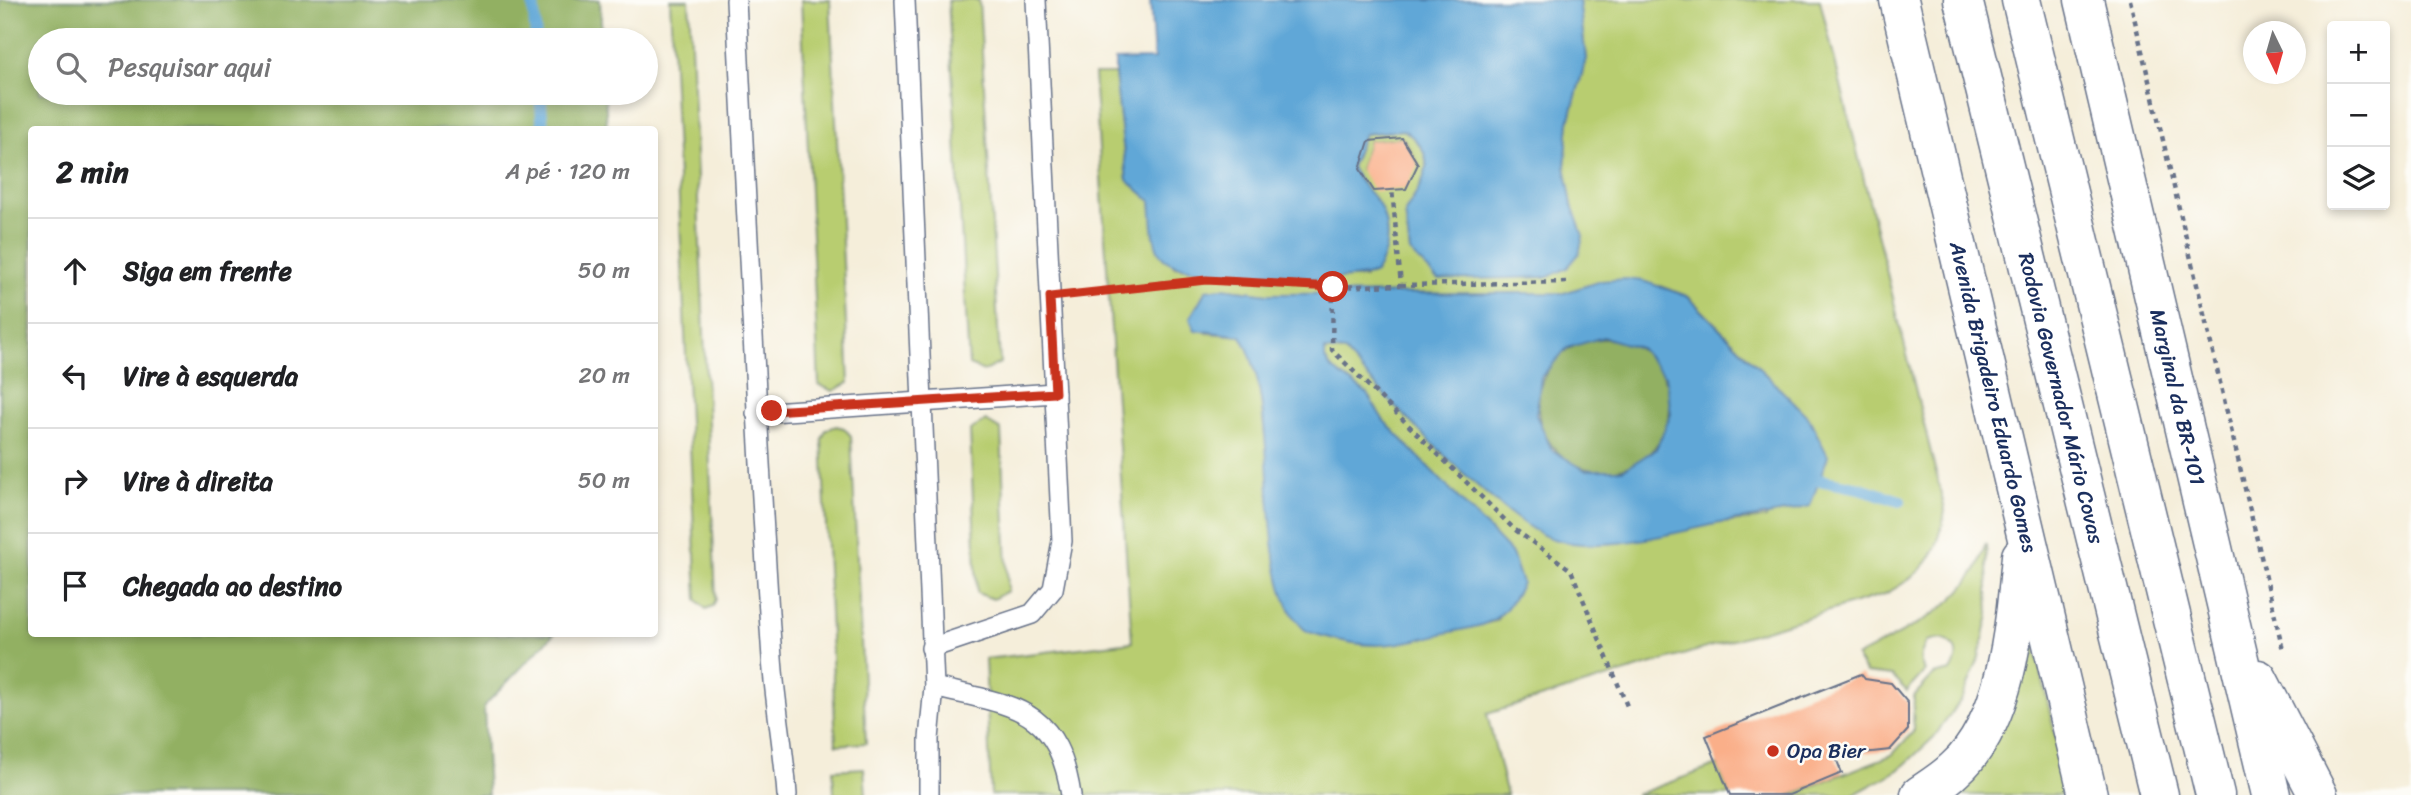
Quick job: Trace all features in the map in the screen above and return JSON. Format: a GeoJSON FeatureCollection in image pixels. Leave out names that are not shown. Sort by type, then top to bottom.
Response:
{"type":"FeatureCollection","features":[{"type":"Feature","properties":{"kind":"main road","name":"Avenida Brigadeiro Eduardo Gomes"},"geometry":{"type":"LineString","coordinates":[[1899,0],[2088,795]]}},
{"type":"Feature","properties":{"kind":"main road","name":"Rodovia Governador Mário Covas"},"geometry":{"type":"LineString","coordinates":[[1963,0],[2159,795]]}},
{"type":"Feature","properties":{"kind":"main road"},"geometry":{"type":"LineString","coordinates":[[2021,0],[2215,795]]}},
{"type":"Feature","properties":{"kind":"main road","name":"Marginal da BR-101"},"geometry":{"type":"LineString","coordinates":[[2084,0],[2271,795]]}},
{"type":"Feature","properties":{"kind":"main road"},"geometry":{"type":"LineString","coordinates":[[1920,795],[1957,768],[1982,734],[2000,688],[2015,622],[2024,519]]}},
{"type":"Feature","properties":{"kind":"main road"},"geometry":{"type":"LineString","coordinates":[[2232,628],[2318,795]]}},
{"type":"Feature","properties":{"kind":"lane"},"geometry":{"type":"LineString","coordinates":[[736,0],[756,413],[772,663],[785,749],[787,795]]}},
{"type":"Feature","properties":{"kind":"lane"},"geometry":{"type":"LineString","coordinates":[[905,0],[934,687],[929,739],[929,795]]}},
{"type":"Feature","properties":{"kind":"lane"},"geometry":{"type":"LineString","coordinates":[[932,648],[1032,614],[1053,589],[1062,541],[1036,0]]}},
{"type":"Feature","properties":{"kind":"lane"},"geometry":{"type":"LineString","coordinates":[[756,413],[1055,393]]}},
{"type":"Feature","properties":{"kind":"lane"},"geometry":{"type":"LineString","coordinates":[[934,687],[1014,707],[1045,725],[1066,763],[1071,795]]}},
{"type":"Feature","properties":{"kind":"path"},"geometry":{"type":"LineString","coordinates":[[2130,0],[2285,659]]}},
{"type":"Feature","properties":{"kind":"path"},"geometry":{"type":"LineString","coordinates":[[1392,189],[1401,285]]}},
{"type":"Feature","properties":{"kind":"path"},"geometry":{"type":"LineString","coordinates":[[1050,297],[1206,280],[1333,287],[1570,282]]}},
{"type":"Feature","properties":{"kind":"path"},"geometry":{"type":"LineString","coordinates":[[1333,287],[1332,350],[1514,529],[1571,570],[1627,706]]}},
{"type":"Feature","properties":{"kind":"green space"},"geometry":{"type":"Polygon","coordinates":[[[0,0],[600,0],[601,28],[28,28],[28,105],[606,105],[607,126],[28,126],[28,637],[551,637],[484,706],[488,795],[0,795],[0,0]]]}},
{"type":"Feature","properties":{"kind":"green space"},"geometry":{"type":"Polygon","coordinates":[[[670,0],[689,0],[716,599],[713,606],[706,609],[697,600],[670,0]]]}},
{"type":"Feature","properties":{"kind":"green space"},"geometry":{"type":"Polygon","coordinates":[[[801,0],[830,0],[849,383],[833,391],[819,385],[801,0]]]}},
{"type":"Feature","properties":{"kind":"green space"},"geometry":{"type":"Polygon","coordinates":[[[948,0],[979,0],[1000,363],[984,371],[969,365],[948,0]]]}},
{"type":"Feature","properties":{"kind":"green space"},"geometry":{"type":"Polygon","coordinates":[[[1579,0],[1820,0],[1945,510],[1939,539],[1928,561],[1910,578],[1885,594],[1487,714],[1507,795],[991,795],[985,659],[1132,642],[1094,74],[1115,74],[1127,180],[1151,201],[1153,220],[1174,266],[1260,278],[1365,278],[1372,196],[1359,186],[1351,167],[1364,134],[1404,130],[1423,150],[1426,170],[1405,212],[1410,252],[1583,236],[1572,205],[1565,167],[1569,122],[1586,59],[1579,0]],[[1403,138],[1369,141],[1360,169],[1418,164],[1403,138]],[[1601,281],[1564,293],[1268,294],[1223,288],[1206,290],[1190,318],[1207,333],[1241,336],[1249,350],[1259,383],[1265,436],[1452,631],[1496,621],[1522,583],[1512,554],[1384,421],[1367,394],[1331,368],[1325,359],[1325,350],[1345,352],[1393,403],[1510,512],[1723,523],[1766,518],[1809,418],[1688,296],[1660,286],[1601,281]]]}},
{"type":"Feature","properties":{"kind":"green space"},"geometry":{"type":"Polygon","coordinates":[[[1604,339],[1629,344],[1651,358],[1665,380],[1670,405],[1665,430],[1651,452],[1629,466],[1604,471],[1579,466],[1557,452],[1543,430],[1538,405],[1543,380],[1557,358],[1579,344],[1604,339]]]}},
{"type":"Feature","properties":{"kind":"green space"},"geometry":{"type":"Polygon","coordinates":[[[986,421],[1001,430],[1008,591],[993,599],[977,593],[970,430],[986,421]]]}},
{"type":"Feature","properties":{"kind":"green space"},"geometry":{"type":"Polygon","coordinates":[[[836,426],[844,428],[851,436],[866,743],[836,745],[822,439],[826,430],[836,426]]]}},
{"type":"Feature","properties":{"kind":"green space"},"geometry":{"type":"Polygon","coordinates":[[[1986,543],[1989,615],[1978,661],[1963,697],[1934,737],[1899,770],[1853,795],[1789,795],[1892,755],[1913,732],[1914,696],[1933,675],[1951,671],[1956,656],[1953,646],[1943,640],[1927,641],[1921,656],[1925,671],[1907,691],[1892,676],[1866,673],[1856,657],[1921,622],[1951,600],[1976,570],[1986,543]]]}},
{"type":"Feature","properties":{"kind":"green space"},"geometry":{"type":"Polygon","coordinates":[[[2032,633],[2069,795],[1950,795],[2032,633]]]}},
{"type":"Feature","properties":{"kind":"green space"},"geometry":{"type":"Polygon","coordinates":[[[1718,765],[1730,795],[1635,795],[1718,765]]]}},
{"type":"Feature","properties":{"kind":"green space"},"geometry":{"type":"Polygon","coordinates":[[[864,768],[866,795],[834,795],[833,770],[864,768]]]}},
{"type":"Feature","properties":{"kind":"water"},"geometry":{"type":"Polygon","coordinates":[[[1150,0],[1579,0],[1586,59],[1569,122],[1565,166],[1572,205],[1583,236],[1579,254],[1567,268],[1548,277],[1438,280],[1410,252],[1405,212],[1423,179],[1426,160],[1416,140],[1404,130],[1364,134],[1351,167],[1378,203],[1385,220],[1386,248],[1375,273],[1334,279],[1266,278],[1200,271],[1176,265],[1163,258],[1154,238],[1151,201],[1127,180],[1115,74],[1115,60],[1154,59],[1150,0]]]}},
{"type":"Feature","properties":{"kind":"water"},"geometry":{"type":"Polygon","coordinates":[[[1601,281],[1643,281],[1687,296],[1809,418],[1828,456],[1810,506],[1635,541],[1592,544],[1553,539],[1532,529],[1476,485],[1386,397],[1345,352],[1325,350],[1325,359],[1331,368],[1367,394],[1384,421],[1512,554],[1522,583],[1514,598],[1498,617],[1479,626],[1422,639],[1368,645],[1304,629],[1288,605],[1278,572],[1272,533],[1262,405],[1254,367],[1241,336],[1195,330],[1190,318],[1206,290],[1222,288],[1268,294],[1564,293],[1601,281]],[[1603,337],[1567,348],[1541,377],[1536,415],[1552,450],[1585,470],[1623,470],[1656,449],[1671,414],[1666,377],[1640,348],[1603,337]]]}},
{"type":"Feature","properties":{"kind":"building"},"geometry":{"type":"Polygon","coordinates":[[[1402,138],[1418,164],[1406,189],[1374,191],[1360,169],[1369,141],[1402,138]]]}},
{"type":"Feature","properties":{"kind":"building","name":"Opa Bier"},"geometry":{"type":"Polygon","coordinates":[[[1861,674],[1865,679],[1891,683],[1908,703],[1908,730],[1890,750],[1835,756],[1842,773],[1789,795],[1730,795],[1706,736],[1861,674]]]}},
{"type":"Feature","properties":{"kind":"waterway"},"geometry":{"type":"LineString","coordinates":[[533,0],[535,28]]}},
{"type":"Feature","properties":{"kind":"waterway"},"geometry":{"type":"LineString","coordinates":[[541,105],[543,126]]}},
{"type":"Feature","properties":{"kind":"waterway"},"geometry":{"type":"LineString","coordinates":[[1819,480],[1860,488],[1900,501]]}},
{"type":"Feature","properties":{"kind":"place","name":"Opa Bier"},"geometry":{"type":"Point","coordinates":[1773,751]}},
{"type":"Feature","properties":{"kind":"route"},"geometry":{"type":"LineString","coordinates":[[772,411],[1055,393],[1050,297],[1206,280],[1333,287]]}}]}
